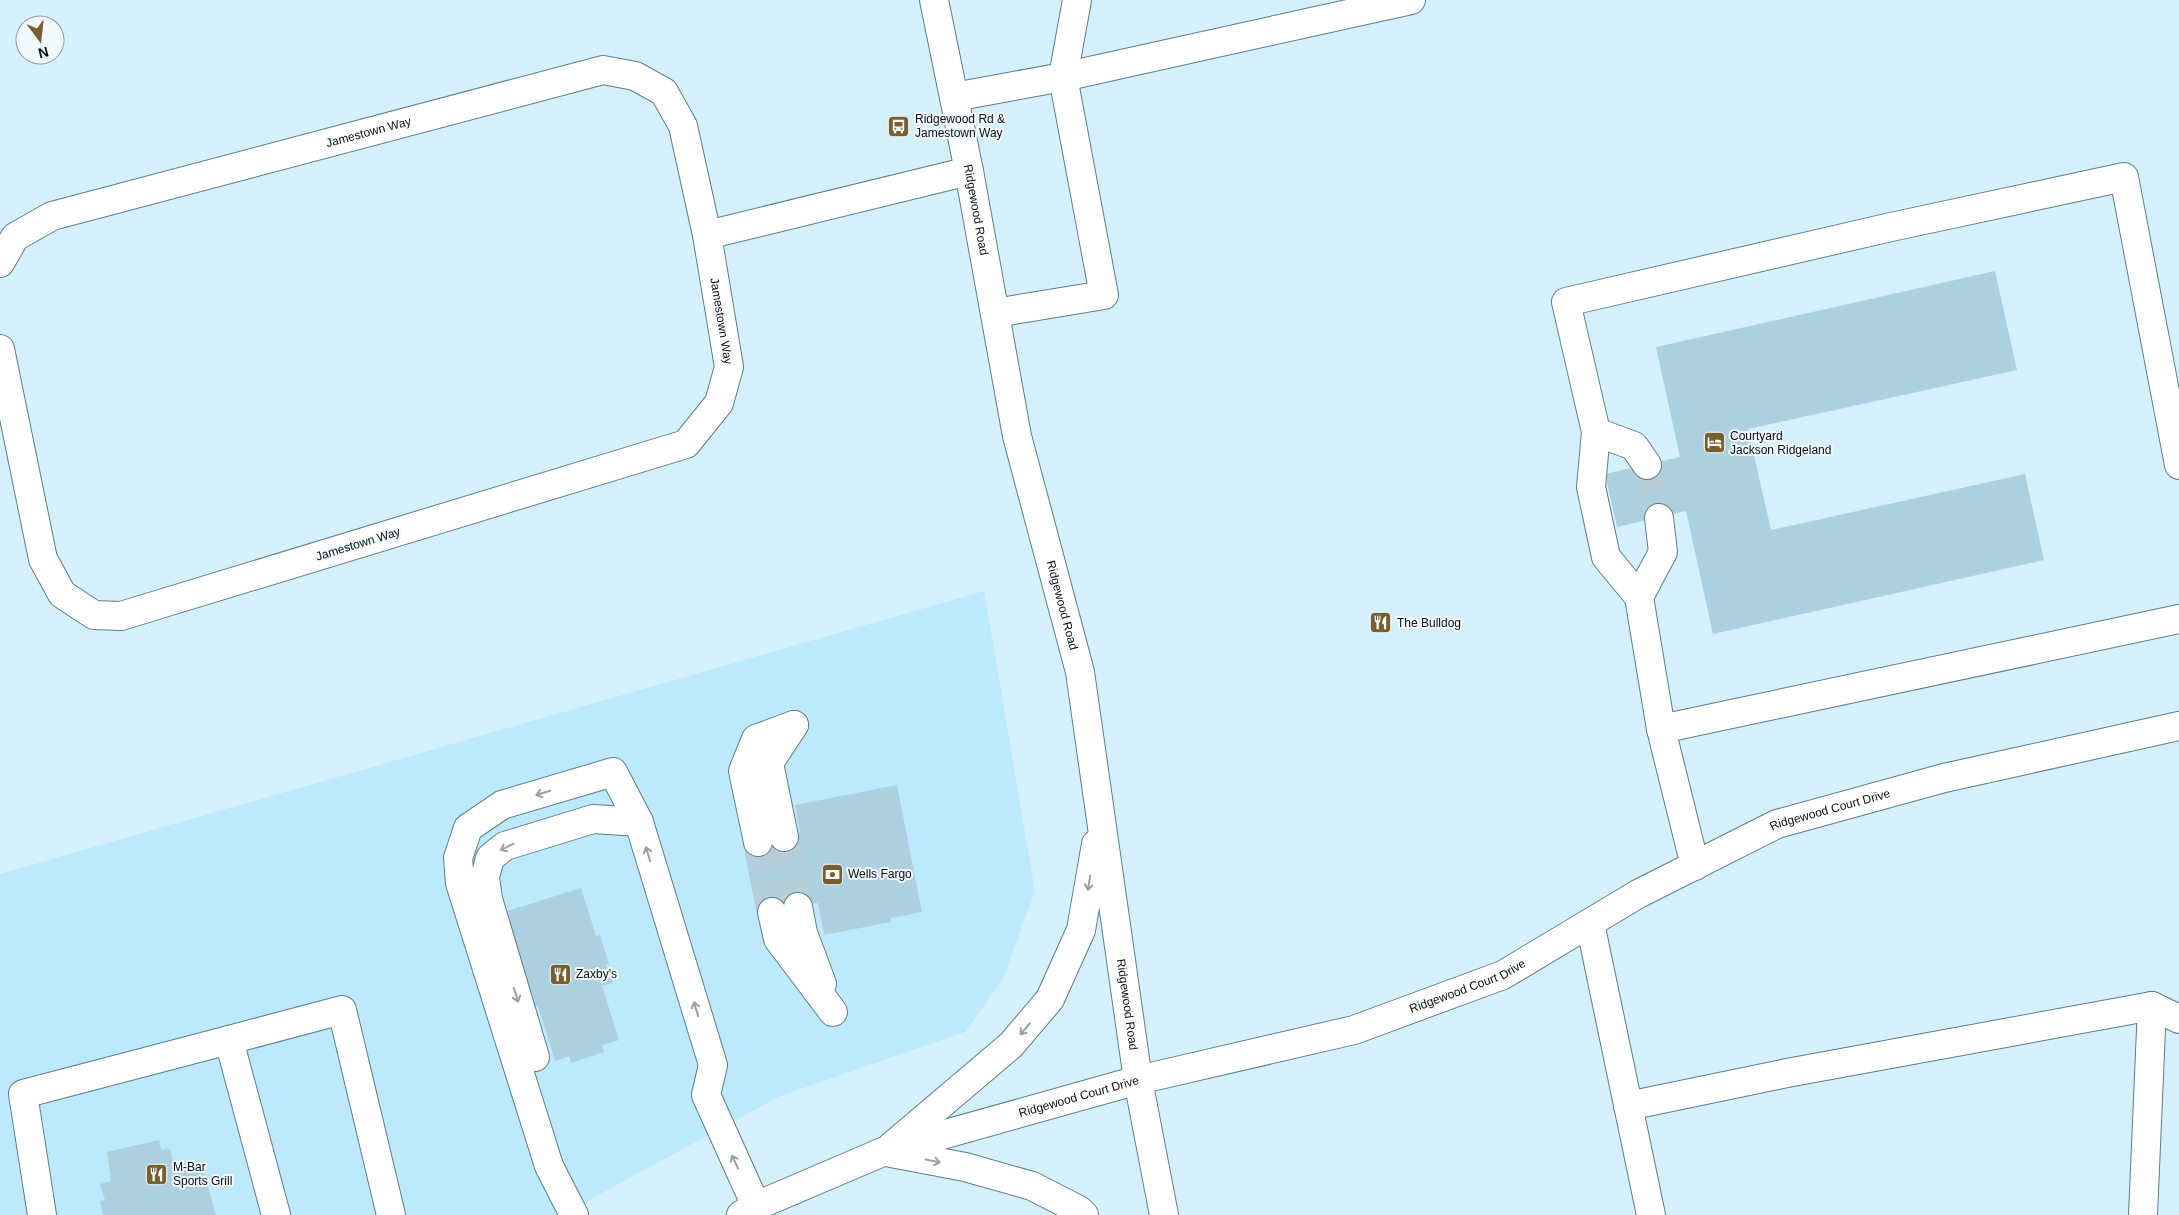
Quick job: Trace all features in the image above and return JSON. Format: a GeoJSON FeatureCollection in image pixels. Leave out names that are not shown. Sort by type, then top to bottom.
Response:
{"type":"FeatureCollection","features":[{"type":"Feature","properties":{"kind":"street","name":"Ridgewood Road"},"geometry":{"type":"LineString","coordinates":[[934,0],[969,171],[1017,436],[1080,672],[1138,1080],[1164,1215]]}},
{"type":"Feature","properties":{"kind":"street"},"geometry":{"type":"LineString","coordinates":[[995,314],[1104,295],[1063,77],[1078,0]]}},
{"type":"Feature","properties":{"kind":"street"},"geometry":{"type":"LineString","coordinates":[[954,97],[1063,77],[1411,0]]}},
{"type":"Feature","properties":{"kind":"street","name":"Jamestown Way"},"geometry":{"type":"LineString","coordinates":[[0,263],[15,237],[52,216],[603,70],[636,76],[664,92],[683,126],[707,235],[729,367],[719,403],[686,444],[121,616],[94,615],[62,594],[43,559],[0,349]]}},
{"type":"Feature","properties":{"kind":"street"},"geometry":{"type":"LineString","coordinates":[[707,235],[969,171]]}},
{"type":"Feature","properties":{"kind":"street"},"geometry":{"type":"LineString","coordinates":[[1695,866],[1661,729],[1639,597],[1606,557],[1591,487],[1596,432],[1566,302],[1891,227],[2124,177],[2179,465]]}},
{"type":"Feature","properties":{"kind":"street"},"geometry":{"type":"LineString","coordinates":[[1596,432],[1634,446],[1647,465]]}},
{"type":"Feature","properties":{"kind":"street"},"geometry":{"type":"LineString","coordinates":[[1639,597],[1663,552],[1659,518]]}},
{"type":"Feature","properties":{"kind":"street"},"geometry":{"type":"LineString","coordinates":[[1661,729],[2179,619]]}},
{"type":"Feature","properties":{"kind":"street"},"geometry":{"type":"LineString","coordinates":[[758,842],[743,771],[756,739],[794,725],[769,763],[784,837]]}},
{"type":"Feature","properties":{"kind":"street","name":"Ridgewood Court Drive"},"geometry":{"type":"LineString","coordinates":[[748,1211],[885,1152],[1138,1080],[1354,1030],[1502,975],[1638,894],[1778,824],[1944,778],[2179,726]]}},
{"type":"Feature","properties":{"kind":"street"},"geometry":{"type":"LineString","coordinates":[[574,1215],[549,1166],[460,883],[458,858],[468,828],[502,805],[613,772],[638,822],[714,1065],[706,1095],[748,1211]]}},
{"type":"Feature","properties":{"kind":"street"},"geometry":{"type":"LineString","coordinates":[[885,1152],[1011,1045],[1050,999],[1081,930],[1101,818]]}},
{"type":"Feature","properties":{"kind":"street"},"geometry":{"type":"LineString","coordinates":[[549,1166],[545,1093],[488,899],[485,877],[490,858],[505,846],[593,819],[638,822]]}},
{"type":"Feature","properties":{"kind":"street"},"geometry":{"type":"LineString","coordinates":[[1590,923],[1651,1215]]}},
{"type":"Feature","properties":{"kind":"street"},"geometry":{"type":"LineString","coordinates":[[1628,1106],[1787,1073],[2152,1006],[2179,1019]]}},
{"type":"Feature","properties":{"kind":"street"},"geometry":{"type":"LineString","coordinates":[[2142,1215],[2152,1006]]}},
{"type":"Feature","properties":{"kind":"street"},"geometry":{"type":"LineString","coordinates":[[42,1215],[23,1094],[342,1010],[392,1215]]}},
{"type":"Feature","properties":{"kind":"street"},"geometry":{"type":"LineString","coordinates":[[230,1040],[276,1215]]}},
{"type":"Feature","properties":{"kind":"street"},"geometry":{"type":"LineString","coordinates":[[885,1152],[965,1167],[1032,1186],[1079,1210],[1084,1215]]}},
{"type":"Feature","properties":{"kind":"shaded area"},"geometry":{"type":"Polygon","coordinates":[[[984,591],[1035,891],[1003,979],[965,1032],[780,1096],[562,1215],[0,1215],[0,874],[984,591]]]}},
{"type":"Feature","properties":{"kind":"building","name":"Courtyard Jackson Ridgeland"},"geometry":{"type":"Polygon","coordinates":[[[1995,271],[2017,370],[1748,429],[1771,530],[2025,474],[2044,560],[1713,634],[1686,511],[1617,527],[1605,474],[1680,457],[1656,347],[1995,271]]]}},
{"type":"Feature","properties":{"kind":"building","name":"Wells Fargo"},"geometry":{"type":"Polygon","coordinates":[[[897,785],[922,912],[891,918],[891,922],[824,935],[818,903],[757,915],[743,844],[800,833],[795,805],[897,785]]]}},
{"type":"Feature","properties":{"kind":"building","name":"Zaxby's"},"geometry":{"type":"Polygon","coordinates":[[[581,888],[596,936],[600,935],[609,964],[606,964],[613,983],[602,986],[619,1040],[602,1045],[604,1052],[571,1063],[569,1056],[555,1061],[538,1006],[528,1009],[504,912],[581,888]]]}},
{"type":"Feature","properties":{"kind":"building","name":"M-Bar Sports Grill"},"geometry":{"type":"Polygon","coordinates":[[[159,1140],[161,1150],[170,1149],[174,1165],[189,1162],[190,1168],[202,1166],[216,1215],[103,1215],[100,1201],[105,1200],[100,1184],[111,1181],[107,1152],[159,1140]]]}},
{"type":"Feature","properties":{"kind":"tunnel"},"geometry":{"type":"LineString","coordinates":[[1647,465],[1659,518]]}},
{"type":"Feature","properties":{"kind":"tunnel"},"geometry":{"type":"LineString","coordinates":[[784,837],[798,907]]}},
{"type":"Feature","properties":{"kind":"tunnel"},"geometry":{"type":"LineString","coordinates":[[758,842],[772,912]]}},
{"type":"Feature","properties":{"kind":"place","name":"Ridgewood Rd & Jamestown Way"},"geometry":{"type":"Point","coordinates":[899,126]}},
{"type":"Feature","properties":{"kind":"place","name":"Courtyard Jackson Ridgeland"},"geometry":{"type":"Point","coordinates":[1714,443]}},
{"type":"Feature","properties":{"kind":"place","name":"The Bulldog"},"geometry":{"type":"Point","coordinates":[1381,623]}},
{"type":"Feature","properties":{"kind":"place","name":"Wells Fargo"},"geometry":{"type":"Point","coordinates":[832,874]}},
{"type":"Feature","properties":{"kind":"place","name":"Zaxby's"},"geometry":{"type":"Point","coordinates":[560,974]}},
{"type":"Feature","properties":{"kind":"place","name":"M-Bar Sports Grill"},"geometry":{"type":"Point","coordinates":[157,1174]}}]}
